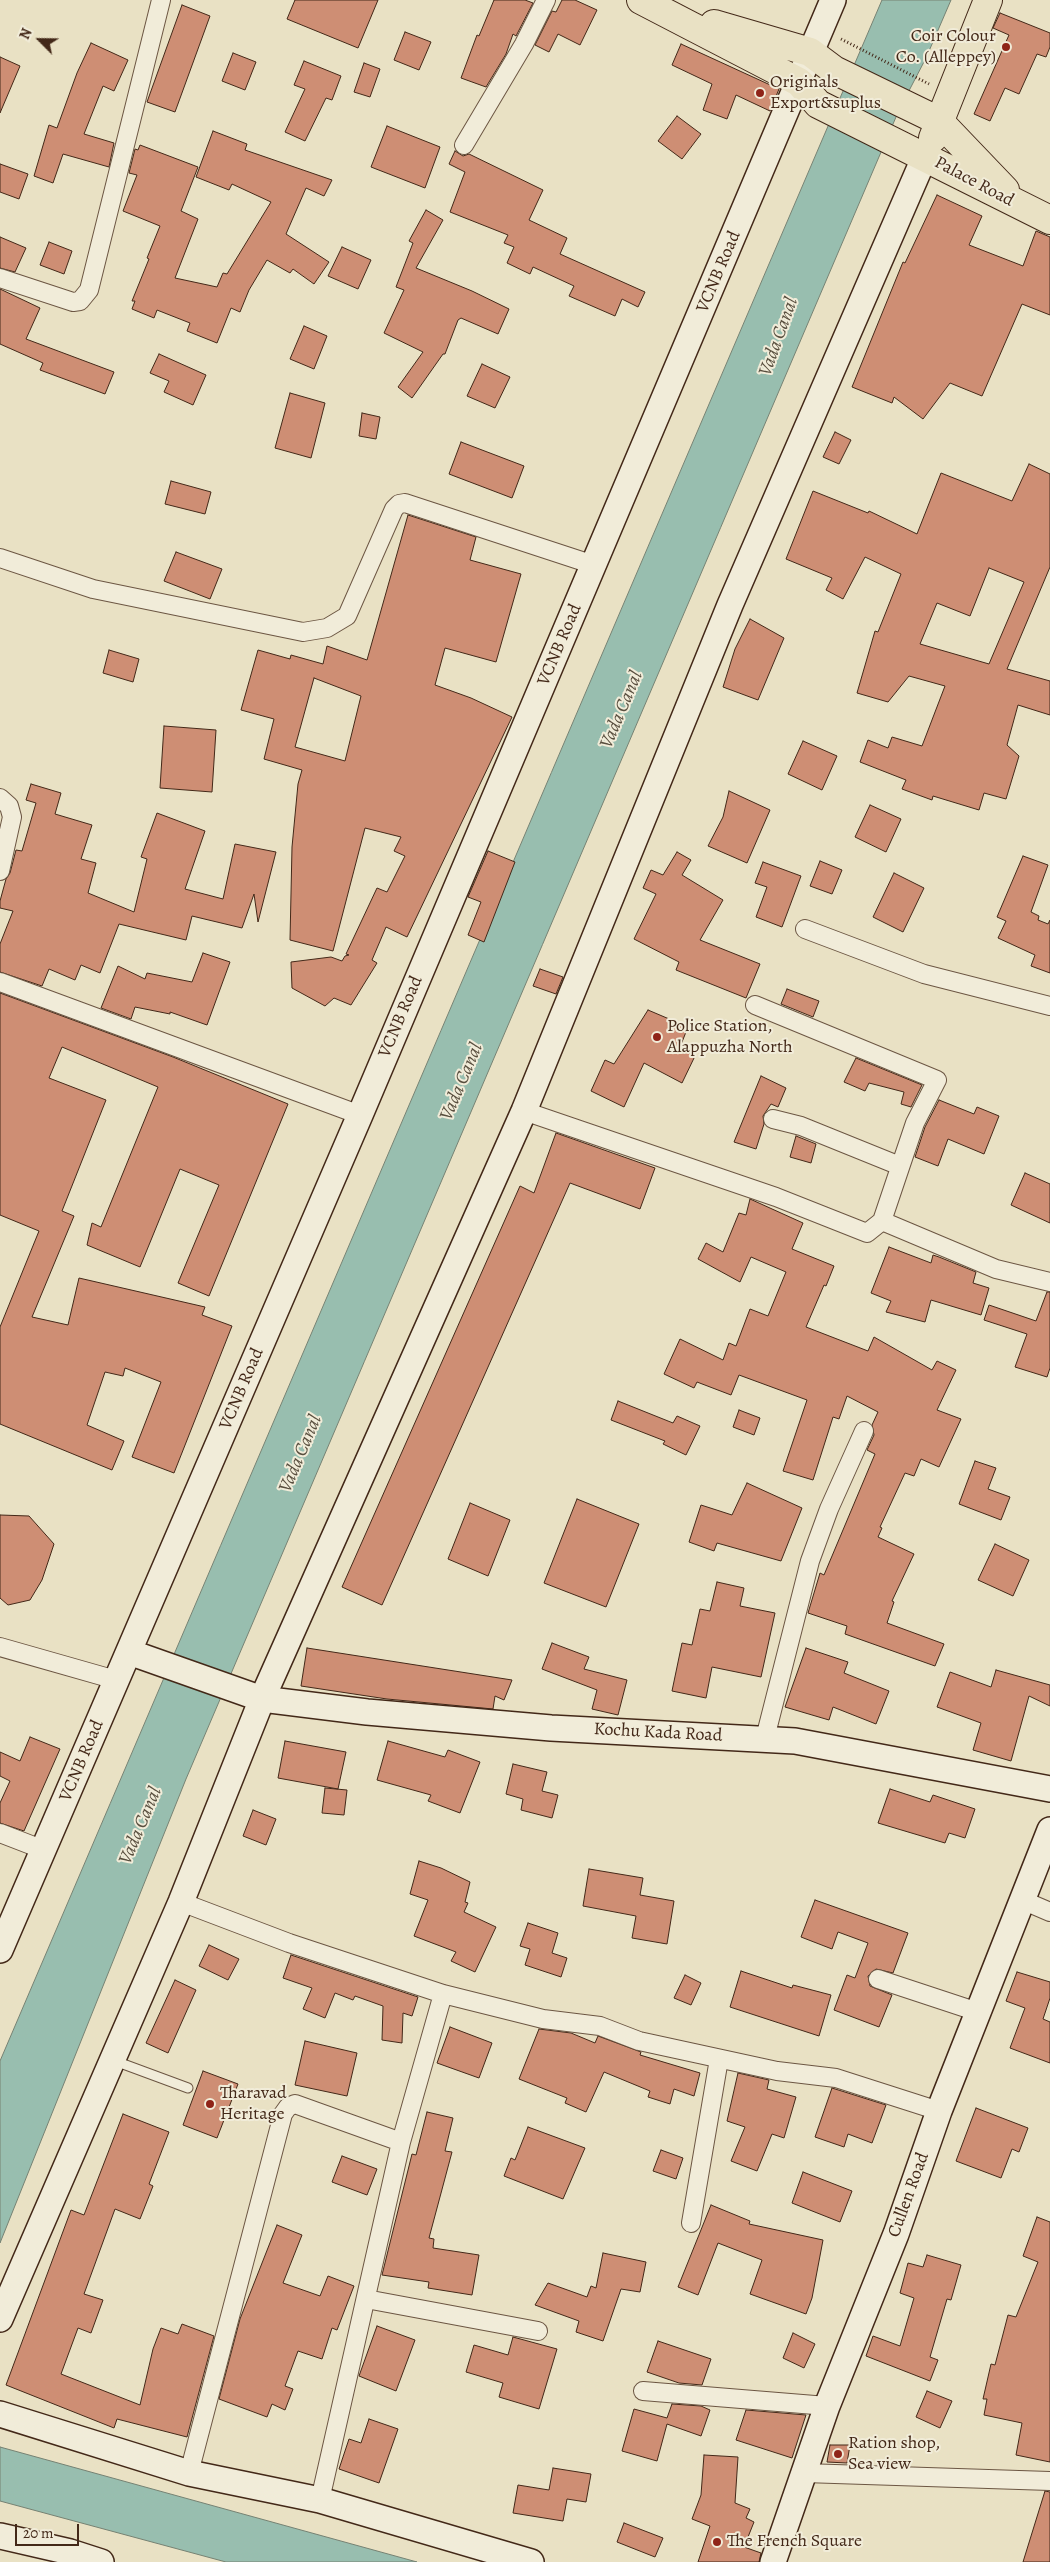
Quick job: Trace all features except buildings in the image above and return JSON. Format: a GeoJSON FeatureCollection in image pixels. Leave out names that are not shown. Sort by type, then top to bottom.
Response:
{"type":"FeatureCollection","features":[{"type":"Feature","properties":{"kind":"main road","name":"VCNB Road"},"geometry":{"type":"LineString","coordinates":[[0,1950],[116,1680],[137,1654],[360,1115],[833,0]]}},
{"type":"Feature","properties":{"kind":"main road"},"geometry":{"type":"LineString","coordinates":[[0,2319],[181,1902],[255,1697],[524,1111],[730,605],[925,156],[988,0]]}},
{"type":"Feature","properties":{"kind":"main road"},"geometry":{"type":"LineString","coordinates":[[648,4],[810,52],[834,70],[939,121],[1023,208]]}},
{"type":"Feature","properties":{"kind":"main road"},"geometry":{"type":"LineString","coordinates":[[648,4],[799,82]]}},
{"type":"Feature","properties":{"kind":"main road","name":"Palace Road"},"geometry":{"type":"LineString","coordinates":[[799,82],[818,104],[1050,220]]}},
{"type":"Feature","properties":{"kind":"main road","name":"Kochu Kada Road"},"geometry":{"type":"LineString","coordinates":[[137,1654],[255,1697],[367,1712],[551,1728],[764,1738],[804,1743],[1050,1789]]}},
{"type":"Feature","properties":{"kind":"main road","name":"Cullen Road"},"geometry":{"type":"LineString","coordinates":[[773,2562],[827,2406],[896,2234],[939,2111],[1050,1830]]}},
{"type":"Feature","properties":{"kind":"main road"},"geometry":{"type":"LineString","coordinates":[[0,2414],[189,2472],[320,2500],[531,2562]]}},
{"type":"Feature","properties":{"kind":"main road"},"geometry":{"type":"LineString","coordinates":[[0,2536],[69,2557],[101,2562]]}},
{"type":"Feature","properties":{"kind":"street"},"geometry":{"type":"LineString","coordinates":[[0,278],[72,302],[80,300],[89,290],[161,0]]}},
{"type":"Feature","properties":{"kind":"street"},"geometry":{"type":"LineString","coordinates":[[464,145],[524,44],[546,0]]}},
{"type":"Feature","properties":{"kind":"street"},"geometry":{"type":"LineString","coordinates":[[0,558],[93,589],[303,632],[327,628],[347,616],[394,509],[399,504],[405,503],[594,565]]}},
{"type":"Feature","properties":{"kind":"street"},"geometry":{"type":"LineString","coordinates":[[0,798],[9,806],[12,817],[0,871]]}},
{"type":"Feature","properties":{"kind":"street"},"geometry":{"type":"LineString","coordinates":[[805,930],[924,974],[1050,1006]]}},
{"type":"Feature","properties":{"kind":"street"},"geometry":{"type":"LineString","coordinates":[[0,982],[360,1115]]}},
{"type":"Feature","properties":{"kind":"street"},"geometry":{"type":"LineString","coordinates":[[524,1111],[776,1197],[868,1233],[882,1221],[915,1123],[937,1080],[755,1005]]}},
{"type":"Feature","properties":{"kind":"street"},"geometry":{"type":"LineString","coordinates":[[773,1119],[801,1126],[900,1166]]}},
{"type":"Feature","properties":{"kind":"street"},"geometry":{"type":"LineString","coordinates":[[882,1221],[996,1269],[1050,1282]]}},
{"type":"Feature","properties":{"kind":"street"},"geometry":{"type":"LineString","coordinates":[[764,1738],[810,1562],[829,1509],[864,1431]]}},
{"type":"Feature","properties":{"kind":"street"},"geometry":{"type":"LineString","coordinates":[[0,1647],[116,1680]]}},
{"type":"Feature","properties":{"kind":"street"},"geometry":{"type":"LineString","coordinates":[[0,1833],[44,1850]]}},
{"type":"Feature","properties":{"kind":"street"},"geometry":{"type":"LineString","coordinates":[[1022,1900],[1050,1912]]}},
{"type":"Feature","properties":{"kind":"street"},"geometry":{"type":"LineString","coordinates":[[181,1902],[289,1943],[443,1994],[543,2019],[600,2026],[639,2041],[719,2059],[777,2071],[836,2078],[939,2111]]}},
{"type":"Feature","properties":{"kind":"street"},"geometry":{"type":"LineString","coordinates":[[878,1979],[978,2012]]}},
{"type":"Feature","properties":{"kind":"street"},"geometry":{"type":"LineString","coordinates":[[320,2500],[400,2142],[443,1994]]}},
{"type":"Feature","properties":{"kind":"street"},"geometry":{"type":"LineString","coordinates":[[691,2224],[719,2059]]}},
{"type":"Feature","properties":{"kind":"street"},"geometry":{"type":"LineString","coordinates":[[189,2472],[283,2114],[288,2106],[295,2104],[400,2142]]}},
{"type":"Feature","properties":{"kind":"street"},"geometry":{"type":"LineString","coordinates":[[366,2300],[538,2330]]}},
{"type":"Feature","properties":{"kind":"street"},"geometry":{"type":"LineString","coordinates":[[643,2391],[827,2406]]}},
{"type":"Feature","properties":{"kind":"street"},"geometry":{"type":"LineString","coordinates":[[804,2474],[1050,2481]]}},
{"type":"Feature","properties":{"kind":"lane"},"geometry":{"type":"LineString","coordinates":[[112,2060],[188,2088]]}},
{"type":"Feature","properties":{"kind":"path"},"geometry":{"type":"LineString","coordinates":[[849,43],[924,81]]}},
{"type":"Feature","properties":{"kind":"water","name":"Vada Canal"},"geometry":{"type":"Polygon","coordinates":[[[882,0],[951,0],[926,58],[899,110],[186,1779],[0,2243],[0,2061],[882,0]]]}},
{"type":"Feature","properties":{"kind":"water"},"geometry":{"type":"Polygon","coordinates":[[[0,2447],[417,2562],[226,2562],[0,2501],[0,2447]]]}},
{"type":"Feature","properties":{"kind":"place","name":"Coir Colour Co. (Alleppey)"},"geometry":{"type":"Point","coordinates":[1006,47]}},
{"type":"Feature","properties":{"kind":"place","name":"Originals Export&suplus"},"geometry":{"type":"Point","coordinates":[760,93]}},
{"type":"Feature","properties":{"kind":"place","name":"Police Station, Alappuzha North"},"geometry":{"type":"Point","coordinates":[657,1037]}},
{"type":"Feature","properties":{"kind":"place","name":"Tharavad Heritage"},"geometry":{"type":"Point","coordinates":[210,2104]}},
{"type":"Feature","properties":{"kind":"place","name":"Ration shop, Sea view"},"geometry":{"type":"Point","coordinates":[838,2454]}},
{"type":"Feature","properties":{"kind":"place","name":"The French Square"},"geometry":{"type":"Point","coordinates":[717,2542]}}]}
